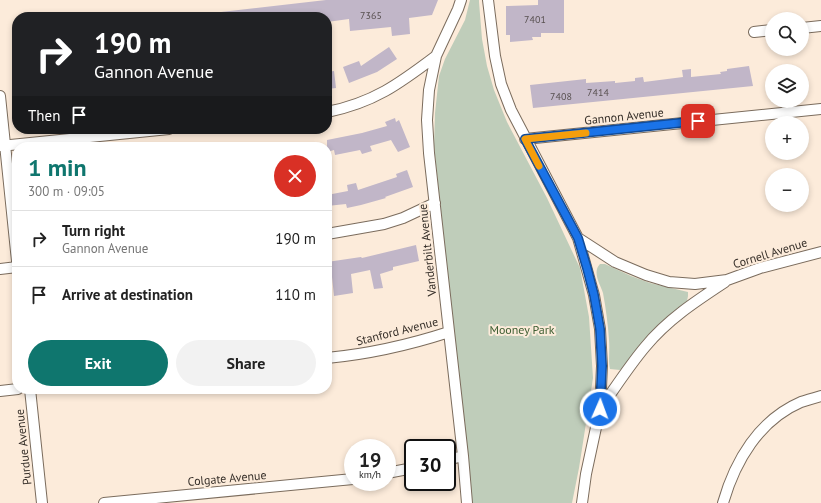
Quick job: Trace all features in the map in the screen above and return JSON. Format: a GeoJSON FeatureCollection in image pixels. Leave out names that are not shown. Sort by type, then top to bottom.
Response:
{"type":"FeatureCollection","features":[{"type":"Feature","properties":{"kind":"street","name":"Vanderbilt Avenue"},"geometry":{"type":"LineString","coordinates":[[461,0],[436,56],[429,90],[427,120],[429,153],[467,503]]}},
{"type":"Feature","properties":{"kind":"street"},"geometry":{"type":"LineString","coordinates":[[488,0],[495,56],[501,84],[511,110],[525,139],[578,238],[594,295],[600,329],[602,366],[600,409],[586,474],[582,503]]}},
{"type":"Feature","properties":{"kind":"street"},"geometry":{"type":"LineString","coordinates":[[809,27],[821,26]]}},
{"type":"Feature","properties":{"kind":"street"},"geometry":{"type":"LineString","coordinates":[[754,32],[765,31]]}},
{"type":"Feature","properties":{"kind":"street"},"geometry":{"type":"LineString","coordinates":[[332,111],[342,110],[369,100],[399,84],[436,56]]}},
{"type":"Feature","properties":{"kind":"street"},"geometry":{"type":"LineString","coordinates":[[0,96],[3,146],[12,219]]}},
{"type":"Feature","properties":{"kind":"street","name":"Gannon Avenue"},"geometry":{"type":"LineString","coordinates":[[525,139],[821,108]]}},
{"type":"Feature","properties":{"kind":"street"},"geometry":{"type":"LineString","coordinates":[[42,142],[120,134]]}},
{"type":"Feature","properties":{"kind":"street"},"geometry":{"type":"LineString","coordinates":[[332,233],[384,224],[403,218],[435,203]]}},
{"type":"Feature","properties":{"kind":"street","name":"Cornell Avenue"},"geometry":{"type":"LineString","coordinates":[[578,238],[615,262],[646,275],[669,282],[695,284],[727,280],[760,268],[821,252]]}},
{"type":"Feature","properties":{"kind":"street"},"geometry":{"type":"LineString","coordinates":[[0,269],[12,268]]}},
{"type":"Feature","properties":{"kind":"street","name":"Cornell Avenue"},"geometry":{"type":"LineString","coordinates":[[600,409],[635,360],[660,331],[691,304],[727,280]]}},
{"type":"Feature","properties":{"kind":"street","name":"Stanford Avenue"},"geometry":{"type":"LineString","coordinates":[[332,357],[412,344],[449,332]]}},
{"type":"Feature","properties":{"kind":"street"},"geometry":{"type":"LineString","coordinates":[[0,391],[12,390]]}},
{"type":"Feature","properties":{"kind":"street","name":"Purdue Avenue"},"geometry":{"type":"LineString","coordinates":[[31,394],[42,503]]}},
{"type":"Feature","properties":{"kind":"street"},"geometry":{"type":"LineString","coordinates":[[723,503],[728,485],[736,466],[748,446],[762,430],[778,416],[800,402],[821,396]]}},
{"type":"Feature","properties":{"kind":"street"},"geometry":{"type":"LineString","coordinates":[[456,458],[463,456]]}},
{"type":"Feature","properties":{"kind":"street","name":"Colgate Avenue"},"geometry":{"type":"LineString","coordinates":[[104,503],[344,480]]}},
{"type":"Feature","properties":{"kind":"green space","name":"Mooney Park"},"geometry":{"type":"Polygon","coordinates":[[[470,0],[479,0],[482,39],[487,66],[494,90],[507,122],[547,198],[580,268],[589,317],[593,378],[572,503],[472,503],[434,146],[435,113],[439,76],[445,59],[465,20],[470,0]]]}},
{"type":"Feature","properties":{"kind":"green space"},"geometry":{"type":"Polygon","coordinates":[[[600,264],[605,264],[650,283],[688,292],[687,301],[657,327],[620,370],[610,369],[606,311],[603,293],[597,274],[600,264]]]}},
{"type":"Feature","properties":{"kind":"building"},"geometry":{"type":"Polygon","coordinates":[[[326,0],[438,0],[432,15],[409,18],[410,34],[392,36],[391,27],[350,31],[349,19],[332,21],[332,12],[221,12],[326,0]]]}},
{"type":"Feature","properties":{"kind":"building"},"geometry":{"type":"Polygon","coordinates":[[[538,0],[564,0],[564,33],[541,33],[541,37],[532,37],[533,40],[510,42],[510,35],[506,35],[506,6],[538,5],[538,0]]]}},
{"type":"Feature","properties":{"kind":"building"},"geometry":{"type":"Polygon","coordinates":[[[389,47],[397,59],[377,72],[349,83],[343,67],[359,61],[361,66],[389,47]]]}},
{"type":"Feature","properties":{"kind":"building"},"geometry":{"type":"Polygon","coordinates":[[[749,66],[753,86],[533,108],[530,85],[586,79],[586,83],[615,81],[615,83],[635,81],[635,78],[643,77],[644,82],[683,77],[682,70],[691,69],[691,77],[721,74],[720,72],[727,71],[727,69],[749,66]]]}},
{"type":"Feature","properties":{"kind":"building"},"geometry":{"type":"Polygon","coordinates":[[[332,71],[334,71],[336,88],[332,88],[332,71]]]}},
{"type":"Feature","properties":{"kind":"building"},"geometry":{"type":"Polygon","coordinates":[[[395,118],[396,122],[399,120],[410,147],[398,152],[391,140],[370,146],[372,151],[362,154],[360,150],[335,155],[334,150],[332,151],[332,142],[327,142],[327,140],[387,126],[385,122],[395,118]]]}},
{"type":"Feature","properties":{"kind":"building"},"geometry":{"type":"Polygon","coordinates":[[[407,170],[413,187],[385,197],[386,198],[361,205],[347,208],[346,204],[332,205],[332,194],[348,191],[347,185],[356,183],[358,190],[397,177],[396,174],[407,170]]]}},
{"type":"Feature","properties":{"kind":"building"},"geometry":{"type":"Polygon","coordinates":[[[416,245],[419,261],[393,267],[393,270],[380,274],[383,288],[374,289],[370,270],[351,274],[353,293],[334,296],[332,261],[362,258],[416,245]]]}},
{"type":"Feature","properties":{"kind":"slow traffic"},"geometry":{"type":"LineString","coordinates":[[539,166],[525,139],[586,133]]}},
{"type":"Feature","properties":{"kind":"route"},"geometry":{"type":"LineString","coordinates":[[600,409],[602,366],[600,329],[594,295],[587,268],[578,238],[525,139],[698,121]]}}]}
